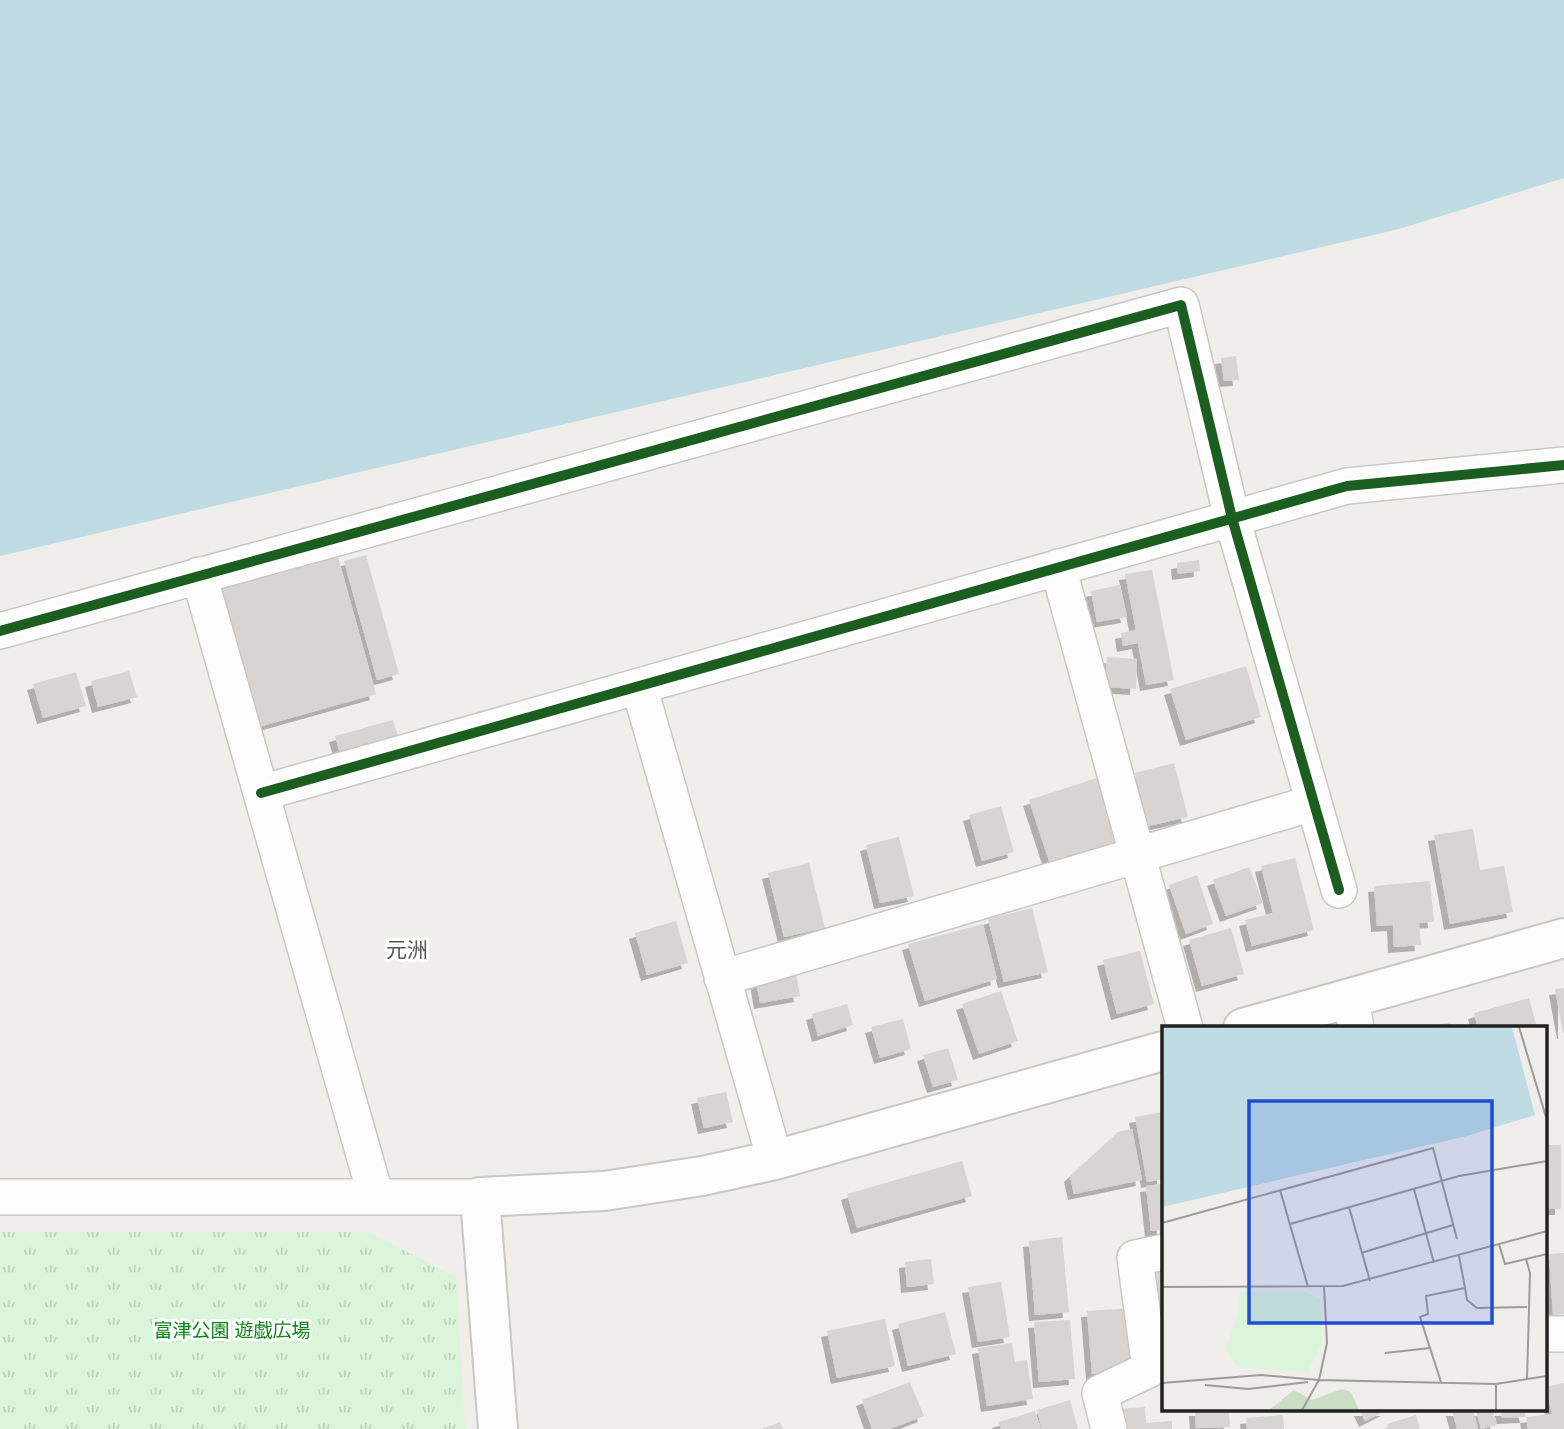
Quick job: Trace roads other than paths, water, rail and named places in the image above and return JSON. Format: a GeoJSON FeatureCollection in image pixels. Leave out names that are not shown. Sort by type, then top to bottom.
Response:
{"type":"FeatureCollection","features":[{"type":"Feature","properties":{"kind":"street"},"geometry":{"type":"LineString","coordinates":[[0,631],[1181,305],[1232,518],[1339,890]]}},
{"type":"Feature","properties":{"kind":"street"},"geometry":{"type":"LineString","coordinates":[[261,793],[1347,486],[1564,465]]}},
{"type":"Feature","properties":{"kind":"street"},"geometry":{"type":"LineString","coordinates":[[1058,567],[1184,1026]]}},
{"type":"Feature","properties":{"kind":"street"},"geometry":{"type":"LineString","coordinates":[[199,575],[376,1197]]}},
{"type":"Feature","properties":{"kind":"street"},"geometry":{"type":"LineString","coordinates":[[639,686],[775,1160]]}},
{"type":"Feature","properties":{"kind":"street"},"geometry":{"type":"LineString","coordinates":[[722,978],[1313,803]]}},
{"type":"Feature","properties":{"kind":"street"},"geometry":{"type":"LineString","coordinates":[[1258,1026],[1353,1013],[1564,938]]}},
{"type":"Feature","properties":{"kind":"street"},"geometry":{"type":"LineString","coordinates":[[0,1197],[480,1197],[604,1191],[775,1160],[1162,1051]]}},
{"type":"Feature","properties":{"kind":"street"},"geometry":{"type":"LineString","coordinates":[[480,1197],[498,1429]]}},
{"type":"Feature","properties":{"kind":"street"},"geometry":{"type":"LineString","coordinates":[[1109,1429],[1100,1393],[1150,1369],[1135,1258],[1162,1252]]}},
{"type":"Feature","properties":{"kind":"street"},"geometry":{"type":"LineString","coordinates":[[1546,1334],[1564,1334]]}},
{"type":"Feature","properties":{"kind":"water"},"geometry":{"type":"Polygon","coordinates":[[[0,0],[1564,0],[1564,178],[1399,229],[0,556],[0,0]]]}},
{"type":"Feature","properties":{"kind":"district","name":"元洲"},"geometry":{"type":"Point","coordinates":[407,950]}},
{"type":"Feature","properties":{"kind":"park label","name":"富津公園 遊戯広場"},"geometry":{"type":"Point","coordinates":[232,1330]}}]}
